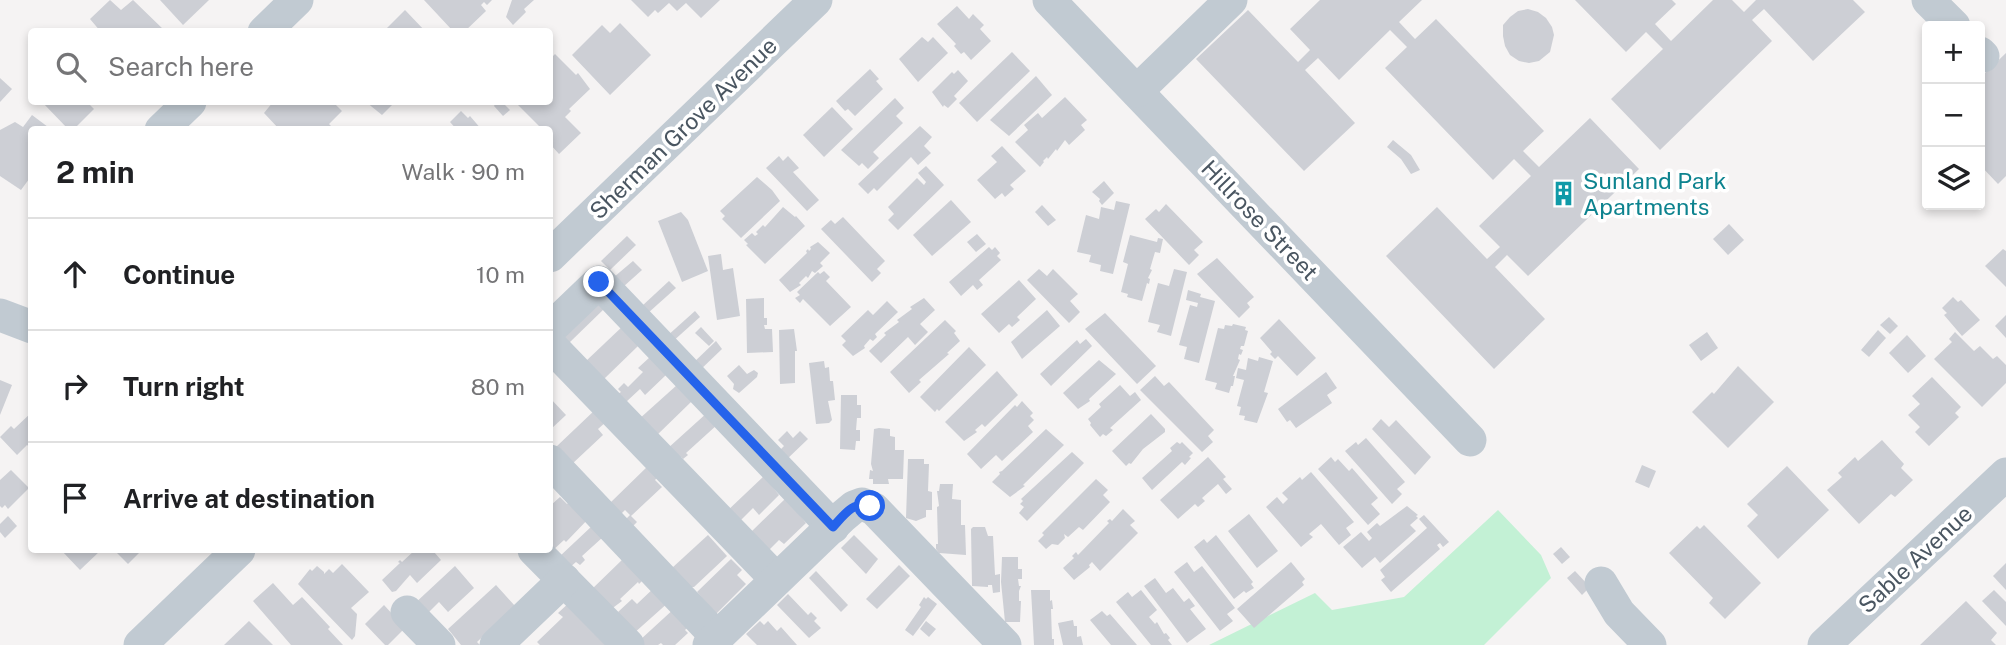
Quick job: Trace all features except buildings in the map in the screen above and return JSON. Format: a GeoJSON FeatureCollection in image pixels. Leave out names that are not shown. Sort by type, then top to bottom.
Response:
{"type":"FeatureCollection","features":[{"type":"Feature","properties":{"kind":"street"},"geometry":{"type":"LineString","coordinates":[[268,28],[297,0]]}},
{"type":"Feature","properties":{"kind":"street","name":"Sherman Grove Avenue"},"geometry":{"type":"LineString","coordinates":[[553,253],[816,0]]}},
{"type":"Feature","properties":{"kind":"street"},"geometry":{"type":"LineString","coordinates":[[1137,91],[1231,0]]}},
{"type":"Feature","properties":{"kind":"street"},"geometry":{"type":"LineString","coordinates":[[1928,0],[1949,21]]}},
{"type":"Feature","properties":{"kind":"street","name":"Hillrose Street"},"geometry":{"type":"LineString","coordinates":[[1068,7],[1137,91],[1470,440]]}},
{"type":"Feature","properties":{"kind":"street"},"geometry":{"type":"LineString","coordinates":[[165,126],[187,105]]}},
{"type":"Feature","properties":{"kind":"street"},"geometry":{"type":"LineString","coordinates":[[553,326],[599,282],[833,527]]}},
{"type":"Feature","properties":{"kind":"street"},"geometry":{"type":"LineString","coordinates":[[0,315],[28,325]]}},
{"type":"Feature","properties":{"kind":"street"},"geometry":{"type":"LineString","coordinates":[[553,348],[775,579]]}},
{"type":"Feature","properties":{"kind":"street"},"geometry":{"type":"LineString","coordinates":[[553,464],[713,641],[775,579],[854,507],[862,504],[870,506],[1005,645]]}},
{"type":"Feature","properties":{"kind":"street","name":"Sable Avenue"},"geometry":{"type":"LineString","coordinates":[[1824,645],[2006,474]]}},
{"type":"Feature","properties":{"kind":"street"},"geometry":{"type":"LineString","coordinates":[[140,645],[236,553]]}},
{"type":"Feature","properties":{"kind":"street"},"geometry":{"type":"LineString","coordinates":[[537,553],[628,645]]}},
{"type":"Feature","properties":{"kind":"street"},"geometry":{"type":"LineString","coordinates":[[496,645],[564,580]]}},
{"type":"Feature","properties":{"kind":"street"},"geometry":{"type":"LineString","coordinates":[[1601,583],[1619,613],[1650,645]]}},
{"type":"Feature","properties":{"kind":"street"},"geometry":{"type":"LineString","coordinates":[[407,612],[439,645]]}},
{"type":"Feature","properties":{"kind":"green space"},"geometry":{"type":"Polygon","coordinates":[[[1498,510],[1541,555],[1551,578],[1484,645],[1209,645],[1315,593],[1332,610],[1404,597],[1498,510]]]}},
{"type":"Feature","properties":{"kind":"place","name":"Sunland Park Apartments"},"geometry":{"type":"Point","coordinates":[1563,193]}},
{"type":"Feature","properties":{"kind":"route"},"geometry":{"type":"LineString","coordinates":[[599,282],[833,527],[854,507],[862,504],[870,506]]}}]}
